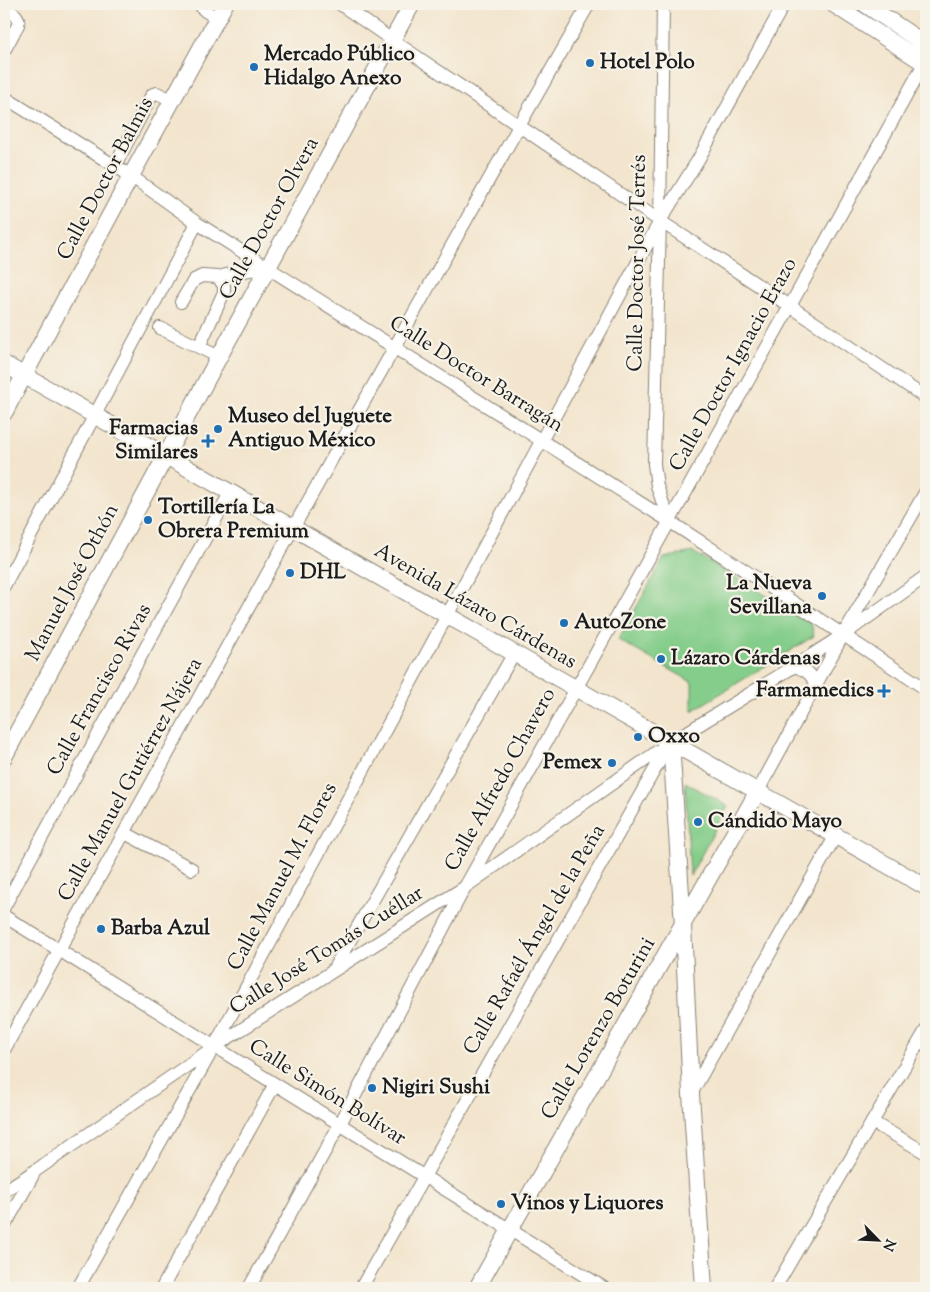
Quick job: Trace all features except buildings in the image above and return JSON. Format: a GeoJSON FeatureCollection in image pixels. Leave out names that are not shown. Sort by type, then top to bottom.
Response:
{"type":"FeatureCollection","features":[{"type":"Feature","properties":{"kind":"main road","name":"Calle Doctor Olvera"},"geometry":{"type":"LineString","coordinates":[[166,456],[412,4]]}},
{"type":"Feature","properties":{"kind":"main road"},"geometry":{"type":"LineString","coordinates":[[833,4],[926,62]]}},
{"type":"Feature","properties":{"kind":"main road"},"geometry":{"type":"LineString","coordinates":[[865,4],[926,45]]}},
{"type":"Feature","properties":{"kind":"main road","name":"Calle Doctor Balmis"},"geometry":{"type":"LineString","coordinates":[[4,413],[221,11]]}},
{"type":"Feature","properties":{"kind":"main road","name":"Avenida Lázaro Cárdenas"},"geometry":{"type":"LineString","coordinates":[[4,364],[926,887]]}},
{"type":"Feature","properties":{"kind":"main road","name":"Manuel José Othón"},"geometry":{"type":"LineString","coordinates":[[4,757],[166,456]]}},
{"type":"Feature","properties":{"kind":"main road"},"geometry":{"type":"LineString","coordinates":[[671,742],[704,1288]]}},
{"type":"Feature","properties":{"kind":"main road","name":"Calle Lorenzo Boturini"},"geometry":{"type":"LineString","coordinates":[[477,1288],[758,791]]}},
{"type":"Feature","properties":{"kind":"street"},"geometry":{"type":"LineString","coordinates":[[200,4],[205,11],[221,11]]}},
{"type":"Feature","properties":{"kind":"street"},"geometry":{"type":"LineString","coordinates":[[340,4],[660,221],[926,398]]}},
{"type":"Feature","properties":{"kind":"street","name":"Calle Manuel Gutiérrez Nájera"},"geometry":{"type":"LineString","coordinates":[[4,1050],[294,528],[589,4]]}},
{"type":"Feature","properties":{"kind":"street","name":"Calle Doctor José Terrés"},"geometry":{"type":"LineString","coordinates":[[663,4],[654,464],[656,486],[669,521]]}},
{"type":"Feature","properties":{"kind":"street","name":"Calle Manuel M. Flores"},"geometry":{"type":"LineString","coordinates":[[78,1288],[214,1046],[660,221],[694,167],[784,4]]}},
{"type":"Feature","properties":{"kind":"street"},"geometry":{"type":"LineString","coordinates":[[4,8],[18,16],[19,21],[4,51]]}},
{"type":"Feature","properties":{"kind":"street","name":"Calle Doctor Ignacio Erazo"},"geometry":{"type":"LineString","coordinates":[[575,688],[926,62]]}},
{"type":"Feature","properties":{"kind":"street"},"geometry":{"type":"LineString","coordinates":[[115,166],[153,94],[157,93],[172,100]]}},
{"type":"Feature","properties":{"kind":"street","name":"Calle Doctor Barragán"},"geometry":{"type":"LineString","coordinates":[[4,97],[131,176],[198,223],[669,521],[926,689]]}},
{"type":"Feature","properties":{"kind":"street"},"geometry":{"type":"LineString","coordinates":[[4,586],[198,223]]}},
{"type":"Feature","properties":{"kind":"street"},"geometry":{"type":"LineString","coordinates":[[181,302],[194,280],[202,276],[218,277],[268,267]]}},
{"type":"Feature","properties":{"kind":"street"},"geometry":{"type":"LineString","coordinates":[[199,347],[224,292],[224,286],[218,277]]}},
{"type":"Feature","properties":{"kind":"street"},"geometry":{"type":"LineString","coordinates":[[160,328],[219,357]]}},
{"type":"Feature","properties":{"kind":"street"},"geometry":{"type":"LineString","coordinates":[[758,791],[926,491]]}},
{"type":"Feature","properties":{"kind":"street","name":"Calle Francisco Rivas"},"geometry":{"type":"LineString","coordinates":[[4,907],[230,493]]}},
{"type":"Feature","properties":{"kind":"street","name":"Calle José Tomás Cuéllar"},"geometry":{"type":"LineString","coordinates":[[4,1191],[214,1046],[465,887],[671,742],[844,635],[926,576]]}},
{"type":"Feature","properties":{"kind":"street"},"geometry":{"type":"LineString","coordinates":[[332,972],[514,653]]}},
{"type":"Feature","properties":{"kind":"street"},"geometry":{"type":"LineString","coordinates":[[795,666],[811,675],[816,687]]}},
{"type":"Feature","properties":{"kind":"street","name":"Calle Alfredo Chavero"},"geometry":{"type":"LineString","coordinates":[[248,1288],[340,1124],[465,887],[575,688]]}},
{"type":"Feature","properties":{"kind":"street","name":"Calle Rafaél Ángel de la Peña"},"geometry":{"type":"LineString","coordinates":[[361,1288],[671,742]]}},
{"type":"Feature","properties":{"kind":"street"},"geometry":{"type":"LineString","coordinates":[[124,833],[192,868]]}},
{"type":"Feature","properties":{"kind":"street"},"geometry":{"type":"LineString","coordinates":[[691,1094],[836,836]]}},
{"type":"Feature","properties":{"kind":"street","name":"Calle Simón Bolívar"},"geometry":{"type":"LineString","coordinates":[[4,916],[604,1288]]}},
{"type":"Feature","properties":{"kind":"street"},"geometry":{"type":"LineString","coordinates":[[774,1288],[926,1030]]}},
{"type":"Feature","properties":{"kind":"street"},"geometry":{"type":"LineString","coordinates":[[162,1288],[275,1084]]}},
{"type":"Feature","properties":{"kind":"street"},"geometry":{"type":"LineString","coordinates":[[872,1122],[926,1153]]}},
{"type":"Feature","properties":{"kind":"street"},"geometry":{"type":"LineString","coordinates":[[4,1227],[35,1171]]}},
{"type":"Feature","properties":{"kind":"green space"},"geometry":{"type":"Polygon","coordinates":[[[693,552],[811,622],[814,636],[692,711],[692,682],[618,640],[664,558],[693,552]]]}},
{"type":"Feature","properties":{"kind":"green space"},"geometry":{"type":"Polygon","coordinates":[[[685,782],[728,806],[690,876],[685,782]]]}},
{"type":"Feature","properties":{"kind":"place","name":"Hotel Polo"},"geometry":{"type":"Point","coordinates":[590,63]}},
{"type":"Feature","properties":{"kind":"place","name":"Mercado Público Hidalgo Anexo"},"geometry":{"type":"Point","coordinates":[254,67]}},
{"type":"Feature","properties":{"kind":"place","name":"Museo del Juguete Antiguo México"},"geometry":{"type":"Point","coordinates":[218,429]}},
{"type":"Feature","properties":{"kind":"place","name":"Farmacias Similares"},"geometry":{"type":"Point","coordinates":[208,441]}},
{"type":"Feature","properties":{"kind":"place","name":"Tortillería La Obrera Premium"},"geometry":{"type":"Point","coordinates":[148,520]}},
{"type":"Feature","properties":{"kind":"place","name":"DHL"},"geometry":{"type":"Point","coordinates":[290,573]}},
{"type":"Feature","properties":{"kind":"place","name":"La Nueva Sevillana"},"geometry":{"type":"Point","coordinates":[822,596]}},
{"type":"Feature","properties":{"kind":"place","name":"AutoZone"},"geometry":{"type":"Point","coordinates":[564,623]}},
{"type":"Feature","properties":{"kind":"place","name":"Lázaro Cárdenas"},"geometry":{"type":"Point","coordinates":[661,659]}},
{"type":"Feature","properties":{"kind":"place","name":"Farmamedics"},"geometry":{"type":"Point","coordinates":[884,691]}},
{"type":"Feature","properties":{"kind":"place","name":"Oxxo"},"geometry":{"type":"Point","coordinates":[638,737]}},
{"type":"Feature","properties":{"kind":"place","name":"Pemex"},"geometry":{"type":"Point","coordinates":[612,763]}},
{"type":"Feature","properties":{"kind":"place","name":"Cándido Mayo"},"geometry":{"type":"Point","coordinates":[698,822]}},
{"type":"Feature","properties":{"kind":"place","name":"Barba Azul"},"geometry":{"type":"Point","coordinates":[101,929]}},
{"type":"Feature","properties":{"kind":"place","name":"Nigiri Sushi"},"geometry":{"type":"Point","coordinates":[372,1088]}},
{"type":"Feature","properties":{"kind":"place","name":"Vinos y Liquores"},"geometry":{"type":"Point","coordinates":[501,1204]}}]}
